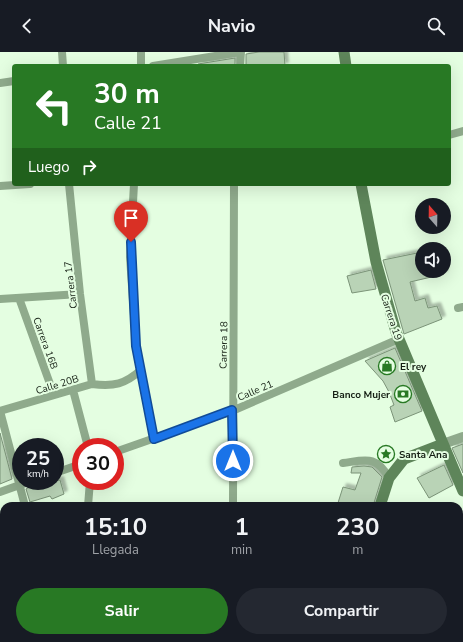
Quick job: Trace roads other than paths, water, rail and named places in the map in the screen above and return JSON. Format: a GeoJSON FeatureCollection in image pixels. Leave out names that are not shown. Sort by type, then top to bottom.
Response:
{"type":"FeatureCollection","features":[{"type":"Feature","properties":{"kind":"main road"},"geometry":{"type":"LineString","coordinates":[[344,52],[346,64]]}},
{"type":"Feature","properties":{"kind":"main road","name":"Carrera 19"},"geometry":{"type":"LineString","coordinates":[[361,186],[376,262],[399,340],[463,491]]}},
{"type":"Feature","properties":{"kind":"main road"},"geometry":{"type":"LineString","coordinates":[[381,502],[389,478],[404,459],[443,444]]}},
{"type":"Feature","properties":{"kind":"street"},"geometry":{"type":"LineString","coordinates":[[62,52],[63,64]]}},
{"type":"Feature","properties":{"kind":"street"},"geometry":{"type":"LineString","coordinates":[[141,52],[141,64]]}},
{"type":"Feature","properties":{"kind":"street"},"geometry":{"type":"LineString","coordinates":[[165,64],[240,52],[240,64]]}},
{"type":"Feature","properties":{"kind":"street"},"geometry":{"type":"LineString","coordinates":[[0,83],[12,81]]}},
{"type":"Feature","properties":{"kind":"street"},"geometry":{"type":"LineString","coordinates":[[451,134],[463,131]]}},
{"type":"Feature","properties":{"kind":"street"},"geometry":{"type":"LineString","coordinates":[[0,186],[12,185]]}},
{"type":"Feature","properties":{"kind":"street","name":"Carrera 17"},"geometry":{"type":"LineString","coordinates":[[69,186],[80,294],[92,384]]}},
{"type":"Feature","properties":{"kind":"street"},"geometry":{"type":"LineString","coordinates":[[134,186],[130,257],[136,346],[154,439]]}},
{"type":"Feature","properties":{"kind":"street","name":"Carrera 18"},"geometry":{"type":"LineString","coordinates":[[233,502],[232,410],[234,186]]}},
{"type":"Feature","properties":{"kind":"street"},"geometry":{"type":"LineString","coordinates":[[0,299],[80,294]]}},
{"type":"Feature","properties":{"kind":"street","name":"Carrera 16B"},"geometry":{"type":"LineString","coordinates":[[19,298],[54,395]]}},
{"type":"Feature","properties":{"kind":"street","name":"Calle 21"},"geometry":{"type":"LineString","coordinates":[[124,449],[232,410],[399,340]]}},
{"type":"Feature","properties":{"kind":"street","name":"Calle 20B"},"geometry":{"type":"LineString","coordinates":[[0,411],[92,384],[104,386],[127,382],[141,370]]}},
{"type":"Feature","properties":{"kind":"street"},"geometry":{"type":"LineString","coordinates":[[73,390],[86,438]]}},
{"type":"Feature","properties":{"kind":"street"},"geometry":{"type":"LineString","coordinates":[[0,411],[12,455]]}},
{"type":"Feature","properties":{"kind":"street"},"geometry":{"type":"LineString","coordinates":[[443,444],[463,437]]}},
{"type":"Feature","properties":{"kind":"street"},"geometry":{"type":"LineString","coordinates":[[343,463],[372,460],[382,466],[389,478]]}},
{"type":"Feature","properties":{"kind":"street"},"geometry":{"type":"LineString","coordinates":[[0,492],[12,488]]}},
{"type":"Feature","properties":{"kind":"street"},"geometry":{"type":"LineString","coordinates":[[21,490],[24,502]]}},
{"type":"Feature","properties":{"kind":"street"},"geometry":{"type":"LineString","coordinates":[[88,502],[89,490]]}},
{"type":"Feature","properties":{"kind":"place","name":"El rey"},"geometry":{"type":"Point","coordinates":[387,366]}},
{"type":"Feature","properties":{"kind":"place","name":"Banco Mujer"},"geometry":{"type":"Point","coordinates":[403,394]}},
{"type":"Feature","properties":{"kind":"place","name":"Santa Ana"},"geometry":{"type":"Point","coordinates":[386,454]}}]}
